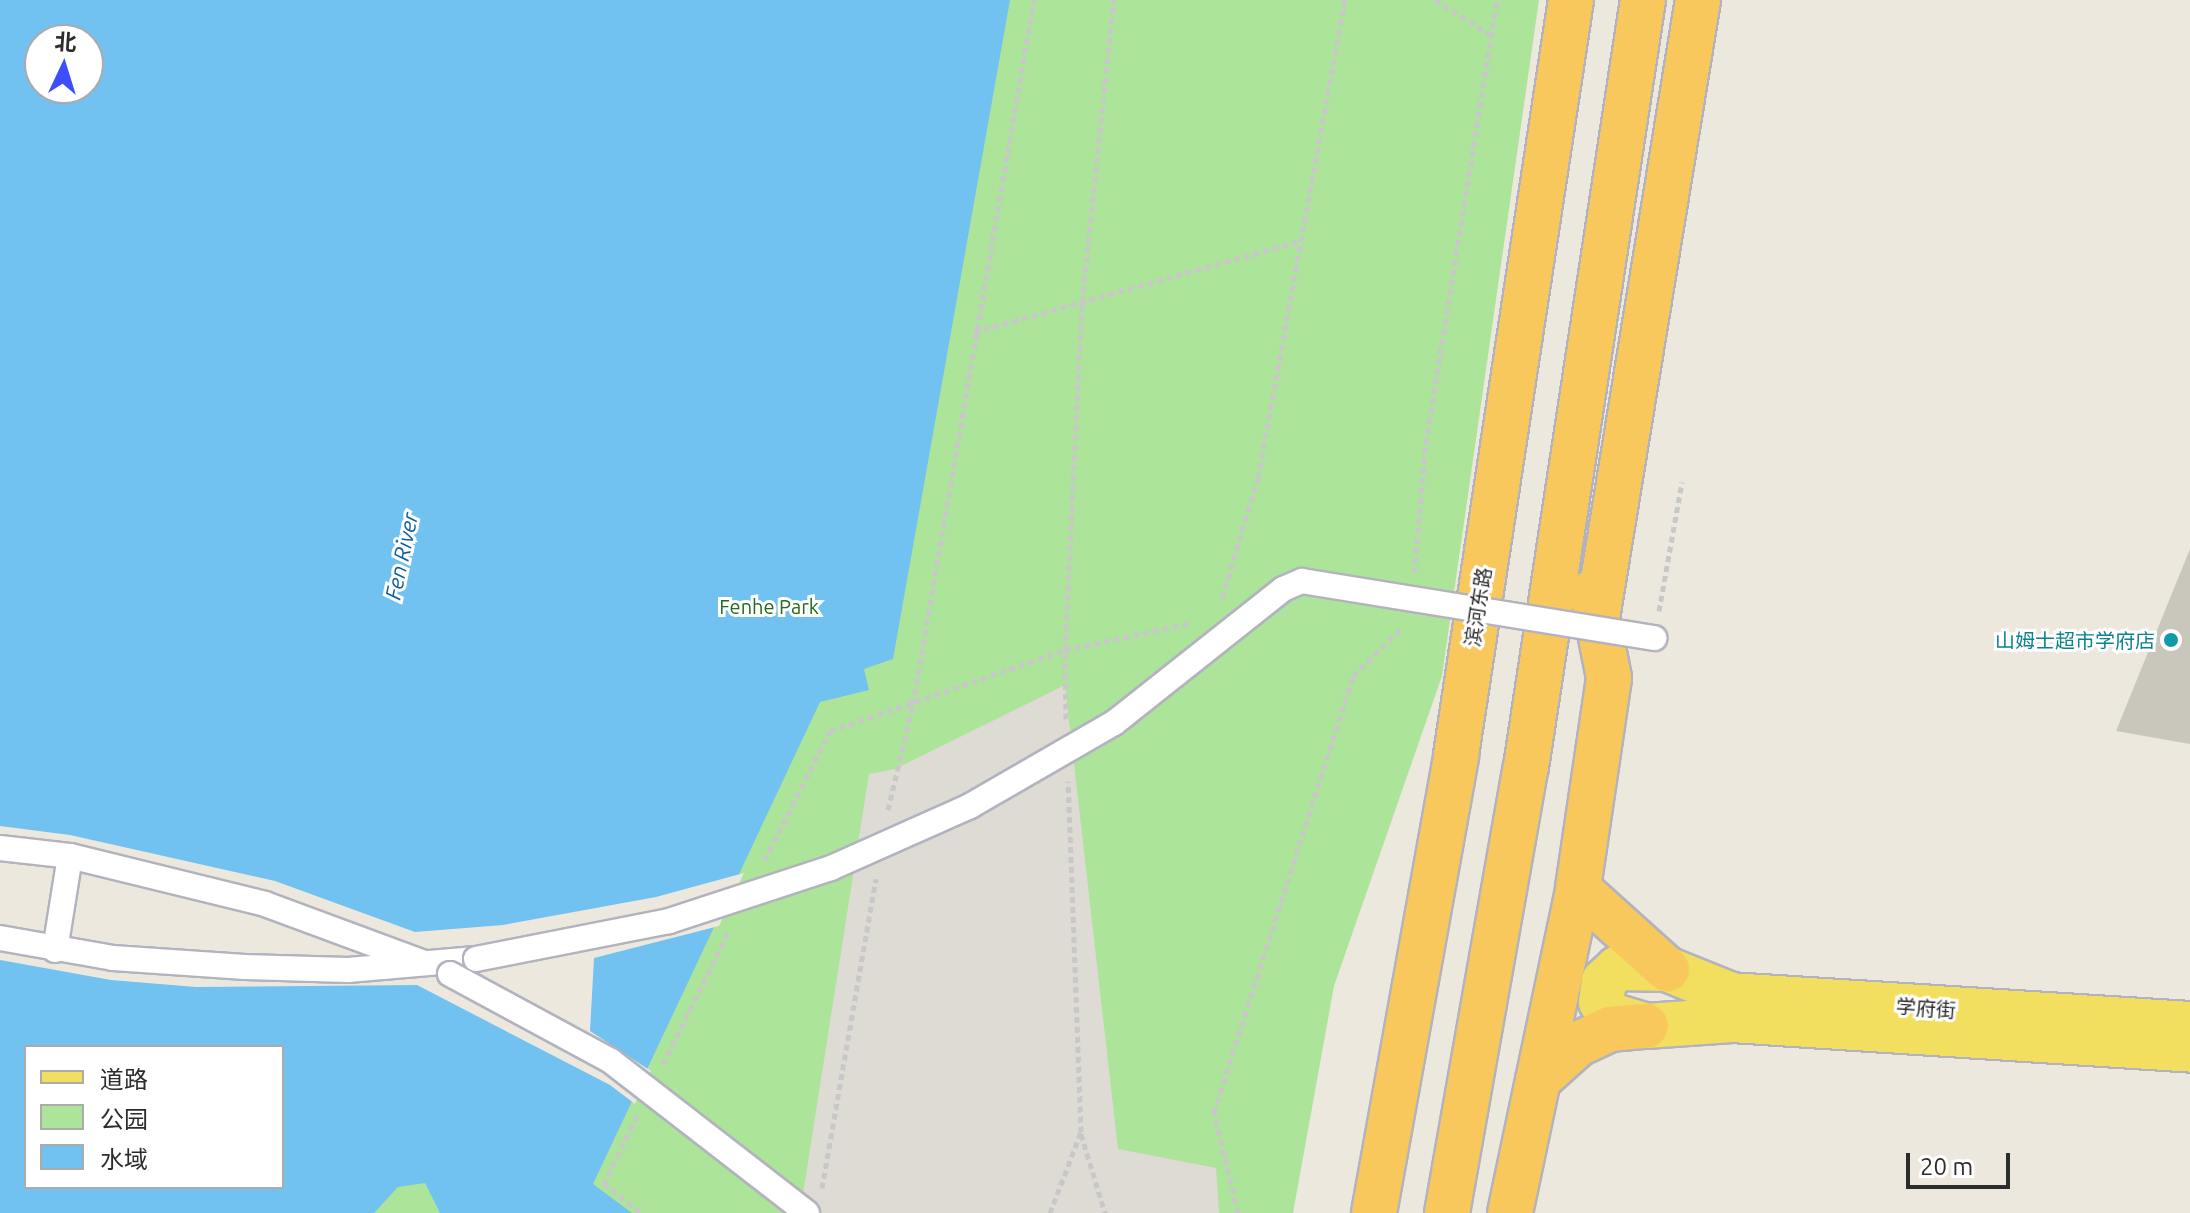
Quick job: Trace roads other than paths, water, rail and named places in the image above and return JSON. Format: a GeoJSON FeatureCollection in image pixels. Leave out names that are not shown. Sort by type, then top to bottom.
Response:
{"type":"FeatureCollection","features":[{"type":"Feature","properties":{"kind":"highway","name":"滨河东路"},"geometry":{"type":"LineString","coordinates":[[1374,1213],[1456,755],[1571,0]]}},
{"type":"Feature","properties":{"kind":"highway"},"geometry":{"type":"LineString","coordinates":[[1447,1213],[1526,767],[1643,0]]}},
{"type":"Feature","properties":{"kind":"highway"},"geometry":{"type":"LineString","coordinates":[[1597,618],[1698,0]]}},
{"type":"Feature","properties":{"kind":"highway"},"geometry":{"type":"LineString","coordinates":[[1510,1213],[1578,889],[1609,678],[1570,478]]}},
{"type":"Feature","properties":{"kind":"highway"},"geometry":{"type":"LineString","coordinates":[[1578,889],[1667,969]]}},
{"type":"Feature","properties":{"kind":"highway"},"geometry":{"type":"LineString","coordinates":[[1349,1213],[1418,968]]}},
{"type":"Feature","properties":{"kind":"highway"},"geometry":{"type":"LineString","coordinates":[[1541,1213],[1535,1094],[1578,1044],[1610,1029],[1646,1026]]}},
{"type":"Feature","properties":{"kind":"main road"},"geometry":{"type":"LineString","coordinates":[[1667,969],[1618,968],[1604,981],[1601,1002],[1611,1015],[1646,1026],[1732,1020],[2190,1050]]}},
{"type":"Feature","properties":{"kind":"main road","name":"学府街"},"geometry":{"type":"LineString","coordinates":[[1667,969],[1731,995],[2190,1024]]}},
{"type":"Feature","properties":{"kind":"street"},"geometry":{"type":"LineString","coordinates":[[0,938],[55,950],[175,963],[348,970],[476,959],[669,921],[831,868],[970,806],[1114,723],[1283,589],[1302,581],[1654,638]]}},
{"type":"Feature","properties":{"kind":"street"},"geometry":{"type":"LineString","coordinates":[[0,848],[70,856],[265,904],[332,925],[450,974],[611,1061],[814,1205]]}},
{"type":"Feature","properties":{"kind":"street"},"geometry":{"type":"LineString","coordinates":[[55,950],[70,856]]}},
{"type":"Feature","properties":{"kind":"water","name":"Fen River"},"geometry":{"type":"Polygon","coordinates":[[[0,0],[1010,0],[893,659],[864,669],[869,690],[820,702],[593,1184],[632,1213],[440,1213],[425,1183],[398,1187],[374,1213],[0,1213],[0,0]]]}},
{"type":"Feature","properties":{"kind":"place","name":"山姆士超市学府店"},"geometry":{"type":"Point","coordinates":[2171,640]}},
{"type":"Feature","properties":{"kind":"park label","name":"Fenhe Park"},"geometry":{"type":"Point","coordinates":[769,606]}}]}
